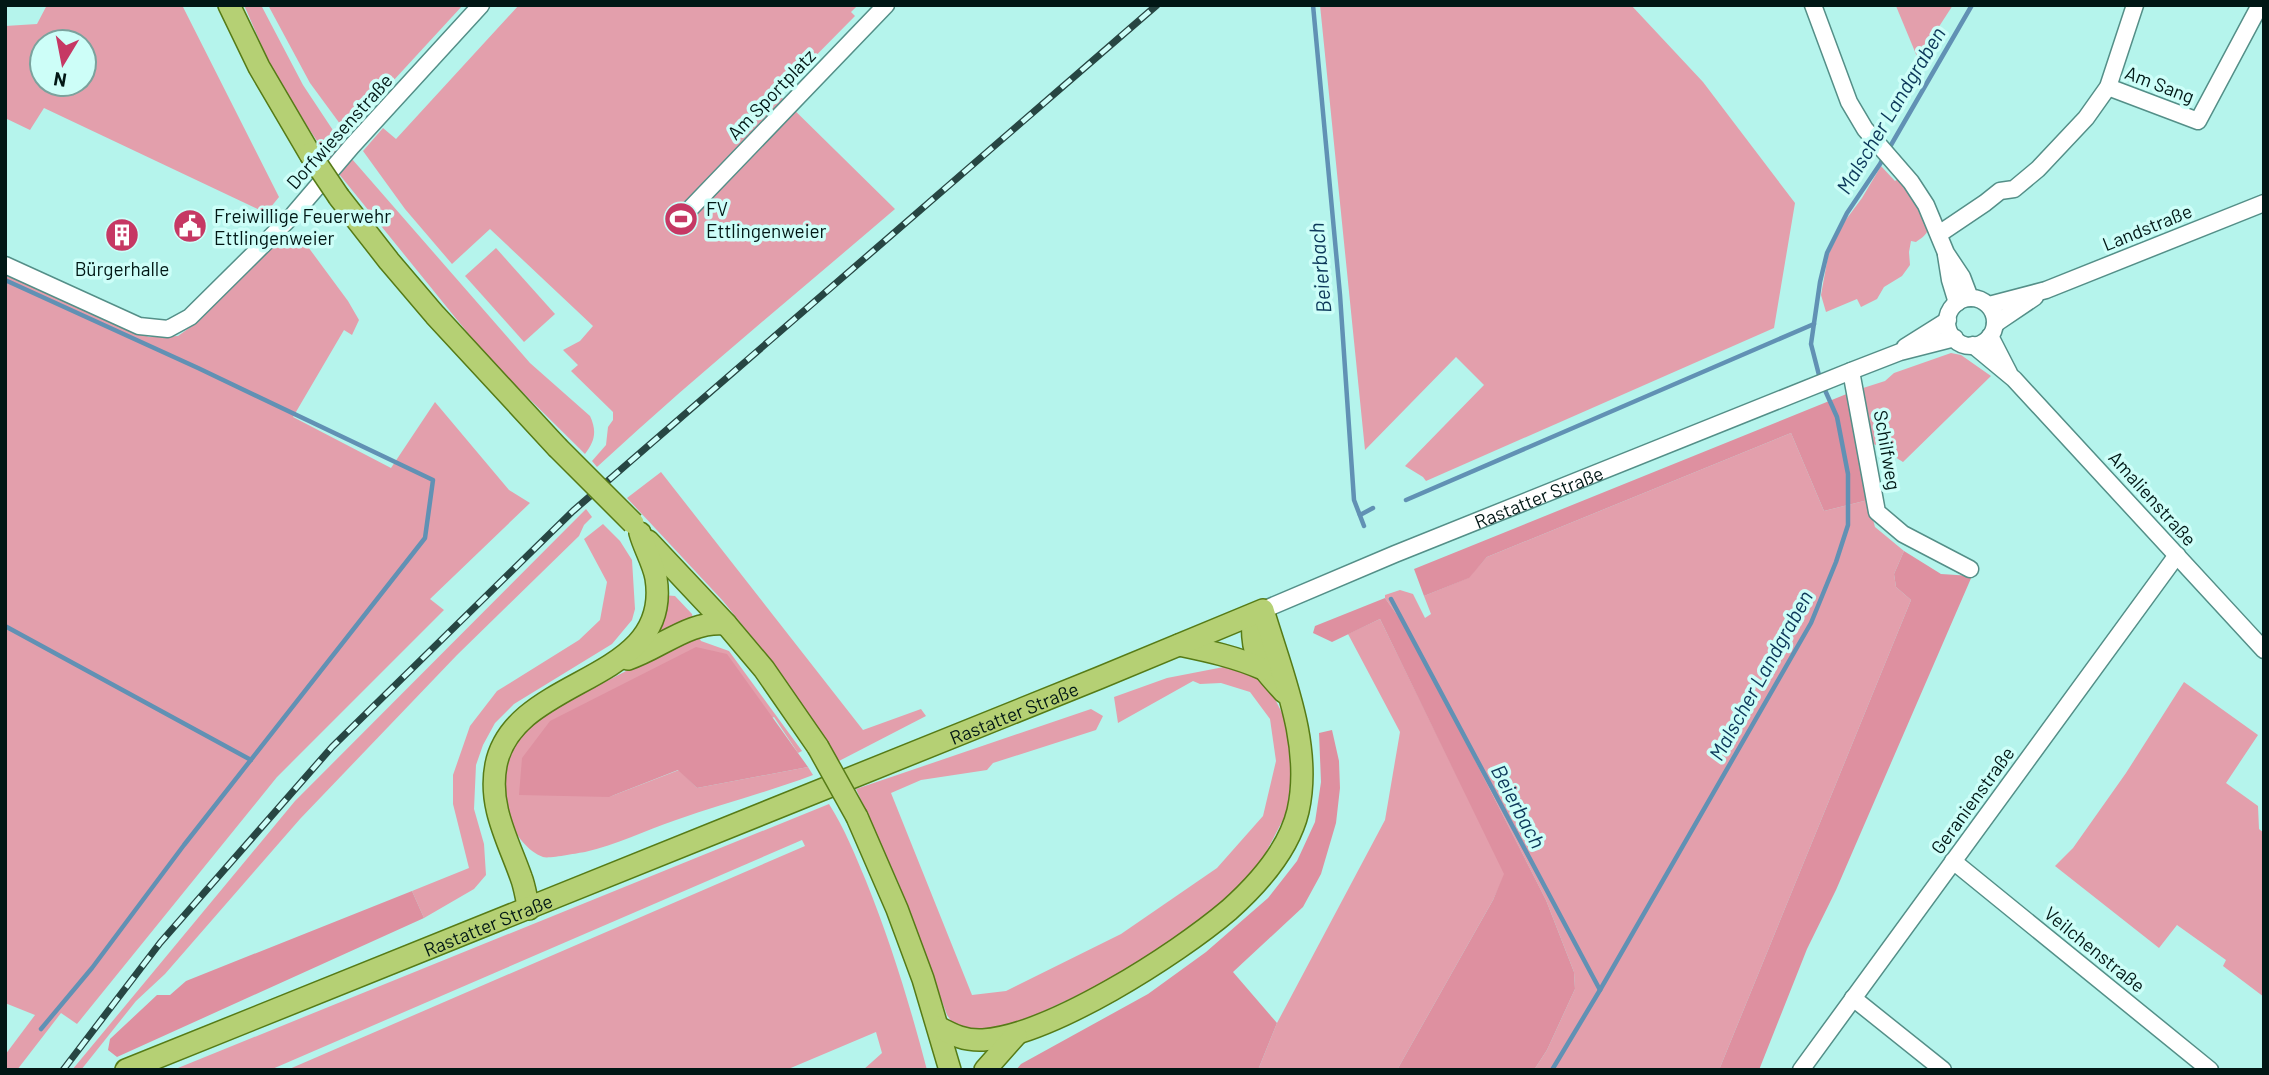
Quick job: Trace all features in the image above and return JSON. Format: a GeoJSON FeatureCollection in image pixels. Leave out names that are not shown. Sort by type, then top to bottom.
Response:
{"type":"FeatureCollection","features":[{"type":"Feature","properties":{"kind":"main road"},"geometry":{"type":"LineString","coordinates":[[229,5],[259,67],[310,154],[339,197],[389,261],[557,447],[726,624],[764,669],[818,747],[857,817],[897,909],[950,1070]]}},
{"type":"Feature","properties":{"kind":"main road"},"geometry":{"type":"LineString","coordinates":[[528,909],[522,880],[497,815],[496,764],[508,737],[519,724],[551,697],[611,664],[635,647],[647,632],[656,604],[656,578],[636,528]]}},
{"type":"Feature","properties":{"kind":"main road"},"geometry":{"type":"LineString","coordinates":[[1258,612],[1251,638],[1257,658],[1263,669],[1288,696]]}},
{"type":"Feature","properties":{"kind":"main road"},"geometry":{"type":"LineString","coordinates":[[938,1027],[956,1038],[974,1040],[1016,1035],[1071,1010],[1135,976],[1197,934],[1230,909],[1264,874],[1284,845],[1298,813],[1303,773],[1299,732],[1258,612]]}},
{"type":"Feature","properties":{"kind":"main road","name":"Rastatter Straße"},"geometry":{"type":"LineString","coordinates":[[126,1070],[1258,612]]}},
{"type":"Feature","properties":{"kind":"main road"},"geometry":{"type":"LineString","coordinates":[[611,664],[643,654],[698,627],[715,623],[726,624]]}},
{"type":"Feature","properties":{"kind":"main road"},"geometry":{"type":"LineString","coordinates":[[1179,645],[1233,657],[1263,669]]}},
{"type":"Feature","properties":{"kind":"main road"},"geometry":{"type":"LineString","coordinates":[[985,1070],[1016,1035]]}},
{"type":"Feature","properties":{"kind":"street","name":"Dorfwiesenstraße"},"geometry":{"type":"LineString","coordinates":[[5,265],[139,326],[168,329],[190,317],[293,215],[481,5]]}},
{"type":"Feature","properties":{"kind":"street","name":"Am Sportplatz"},"geometry":{"type":"LineString","coordinates":[[687,212],[886,5]]}},
{"type":"Feature","properties":{"kind":"street"},"geometry":{"type":"LineString","coordinates":[[1813,5],[1849,102],[1876,144],[1911,182],[1926,205],[1946,253],[1962,276],[1963,300]]}},
{"type":"Feature","properties":{"kind":"street"},"geometry":{"type":"LineString","coordinates":[[1939,234],[2000,191],[2014,188],[2038,169],[2086,118],[2108,87],[2135,5]]}},
{"type":"Feature","properties":{"kind":"street","name":"Am Sang"},"geometry":{"type":"LineString","coordinates":[[2108,87],[2198,121],[2260,5]]}},
{"type":"Feature","properties":{"kind":"street","name":"Landstraße"},"geometry":{"type":"LineString","coordinates":[[1989,305],[2046,290],[2264,202]]}},
{"type":"Feature","properties":{"kind":"street","name":"Landstraße"},"geometry":{"type":"LineString","coordinates":[[1993,330],[2046,290]]}},
{"type":"Feature","properties":{"kind":"street"},"geometry":{"type":"LineString","coordinates":[[1977,298],[1989,305],[1993,311],[1993,330],[1985,341],[1973,345],[1955,338],[1948,327],[1949,313],[1963,300],[1977,298]]}},
{"type":"Feature","properties":{"kind":"street","name":"Rastatter Straße"},"geometry":{"type":"LineString","coordinates":[[1900,352],[1910,342],[1948,320]]}},
{"type":"Feature","properties":{"kind":"street","name":"Amalienstraße"},"geometry":{"type":"LineString","coordinates":[[1993,330],[2010,375]]}},
{"type":"Feature","properties":{"kind":"street","name":"Rastatter Straße"},"geometry":{"type":"LineString","coordinates":[[1258,612],[1395,554],[1900,352],[1955,338]]}},
{"type":"Feature","properties":{"kind":"street","name":"Amalienstraße"},"geometry":{"type":"LineString","coordinates":[[1973,345],[2010,375],[2264,650]]}},
{"type":"Feature","properties":{"kind":"street","name":"Schilfweg"},"geometry":{"type":"LineString","coordinates":[[1852,371],[1877,512],[1903,534],[1970,569]]}},
{"type":"Feature","properties":{"kind":"street","name":"Geranienstraße"},"geometry":{"type":"LineString","coordinates":[[1801,1070],[2177,555]]}},
{"type":"Feature","properties":{"kind":"street","name":"Veilchenstraße"},"geometry":{"type":"LineString","coordinates":[[1953,861],[2210,1070]]}},
{"type":"Feature","properties":{"kind":"street"},"geometry":{"type":"LineString","coordinates":[[1853,998],[1943,1070]]}},
{"type":"Feature","properties":{"kind":"shaded area"},"geometry":{"type":"Polygon","coordinates":[[[47,5],[182,5],[279,197],[266,213],[44,108],[30,130],[5,118],[5,26],[37,24],[47,5]]]}},
{"type":"Feature","properties":{"kind":"shaded area"},"geometry":{"type":"Polygon","coordinates":[[[244,5],[261,5],[303,85],[352,159],[530,363],[590,416],[594,436],[585,454],[488,358],[339,174],[270,65],[244,5]]]}},
{"type":"Feature","properties":{"kind":"shaded area"},"geometry":{"type":"Polygon","coordinates":[[[268,5],[463,5],[346,132],[310,83],[268,5]]]}},
{"type":"Feature","properties":{"kind":"shaded area","name":"FV Ettlingenweier"},"geometry":{"type":"Polygon","coordinates":[[[519,5],[858,5],[851,12],[855,16],[778,94],[895,209],[597,467],[592,461],[606,445],[613,412],[571,371],[578,365],[563,350],[580,341],[593,326],[490,229],[452,264],[405,209],[363,151],[383,128],[396,139],[519,5]]]}},
{"type":"Feature","properties":{"kind":"shaded area"},"geometry":{"type":"Polygon","coordinates":[[[1320,5],[1631,5],[1703,82],[1795,203],[1774,328],[1426,481],[1405,466],[1484,385],[1456,357],[1365,450],[1320,5]]]}},
{"type":"Feature","properties":{"kind":"shaded area"},"geometry":{"type":"Polygon","coordinates":[[[1953,5],[1918,59],[1896,6],[1953,5]]]}},
{"type":"Feature","properties":{"kind":"shaded area"},"geometry":{"type":"Polygon","coordinates":[[[1881,166],[1895,181],[1898,179],[1916,203],[1928,229],[1916,242],[1911,241],[1910,265],[1902,276],[1884,287],[1877,299],[1861,307],[1857,299],[1826,312],[1821,295],[1828,256],[1842,225],[1881,166]]]}},
{"type":"Feature","properties":{"kind":"shaded area"},"geometry":{"type":"Polygon","coordinates":[[[300,236],[359,320],[352,335],[344,330],[293,417],[391,468],[435,402],[509,490],[530,503],[430,599],[444,610],[277,777],[77,1024],[61,1013],[17,1070],[5,1070],[5,1055],[35,1015],[5,1003],[5,273],[149,337],[178,336],[200,320],[265,252],[291,237],[300,236]]]}},
{"type":"Feature","properties":{"kind":"shaded area"},"geometry":{"type":"Polygon","coordinates":[[[496,248],[555,314],[524,342],[465,276],[496,248]]]}},
{"type":"Feature","properties":{"kind":"shaded area"},"geometry":{"type":"Polygon","coordinates":[[[1951,353],[1961,355],[1991,376],[1903,462],[1869,441],[1860,389],[1885,381],[1894,373],[1951,353]]]}},
{"type":"Feature","properties":{"kind":"shaded area"},"geometry":{"type":"Polygon","coordinates":[[[1849,393],[1868,500],[1824,511],[1791,433],[1487,557],[1469,578],[1424,596],[1414,569],[1849,393]]]}},
{"type":"Feature","properties":{"kind":"shaded area"},"geometry":{"type":"Polygon","coordinates":[[[1791,433],[1824,511],[1868,500],[1875,527],[1904,551],[1894,574],[1896,587],[1911,600],[1719,1070],[1534,1070],[1547,1050],[1575,989],[1574,972],[1546,900],[1411,634],[1385,595],[1400,590],[1413,594],[1425,618],[1431,614],[1424,596],[1468,578],[1487,557],[1791,433]]]}},
{"type":"Feature","properties":{"kind":"shaded area"},"geometry":{"type":"Polygon","coordinates":[[[661,472],[863,730],[921,709],[926,716],[839,761],[780,672],[723,601],[627,498],[661,472]]]}},
{"type":"Feature","properties":{"kind":"shaded area"},"geometry":{"type":"Polygon","coordinates":[[[586,509],[592,517],[579,536],[457,655],[300,819],[165,974],[136,1001],[81,1070],[72,1070],[295,801],[586,509]]]}},
{"type":"Feature","properties":{"kind":"shaded area"},"geometry":{"type":"Polygon","coordinates":[[[603,524],[620,541],[632,560],[635,609],[632,620],[612,644],[514,704],[495,723],[476,765],[474,809],[484,844],[486,875],[474,889],[424,918],[412,891],[469,868],[453,804],[453,775],[470,726],[497,691],[579,640],[600,620],[607,582],[584,539],[603,524]]]}},
{"type":"Feature","properties":{"kind":"shaded area"},"geometry":{"type":"Polygon","coordinates":[[[1904,551],[1941,574],[1972,576],[1836,890],[1807,949],[1759,1070],[1719,1070],[1911,600],[1896,587],[1894,574],[1904,551]]]}},
{"type":"Feature","properties":{"kind":"shaded area"},"geometry":{"type":"Polygon","coordinates":[[[663,595],[675,596],[692,614],[694,623],[650,639],[663,595]]]}},
{"type":"Feature","properties":{"kind":"shaded area"},"geometry":{"type":"Polygon","coordinates":[[[1385,598],[1411,634],[1546,900],[1574,972],[1575,989],[1547,1050],[1534,1070],[1397,1070],[1493,900],[1504,874],[1380,619],[1332,642],[1313,633],[1315,626],[1385,598]]]}},
{"type":"Feature","properties":{"kind":"shaded area"},"geometry":{"type":"Polygon","coordinates":[[[1380,619],[1505,874],[1397,1070],[1258,1070],[1277,1023],[1385,820],[1400,732],[1348,634],[1380,619]]]}},
{"type":"Feature","properties":{"kind":"shaded area"},"geometry":{"type":"Polygon","coordinates":[[[697,634],[701,641],[729,651],[802,751],[798,753],[774,717],[609,797],[679,770],[697,788],[808,767],[813,775],[597,849],[546,857],[536,854],[514,829],[505,805],[507,760],[519,739],[557,707],[697,634]]]}},
{"type":"Feature","properties":{"kind":"shaded area"},"geometry":{"type":"Polygon","coordinates":[[[696,647],[727,654],[808,767],[697,788],[678,770],[609,797],[519,795],[522,758],[550,721],[696,647]]]}},
{"type":"Feature","properties":{"kind":"shaded area"},"geometry":{"type":"Polygon","coordinates":[[[1234,665],[1266,681],[1283,715],[1293,760],[1287,812],[1262,860],[1232,896],[1147,959],[1031,1017],[973,1035],[956,1028],[947,1015],[899,884],[856,789],[1091,709],[1103,716],[1096,730],[993,763],[987,770],[921,780],[891,793],[972,995],[1006,991],[1121,934],[1217,868],[1263,816],[1276,761],[1270,719],[1250,692],[1221,683],[1200,684],[1193,681],[1118,723],[1114,697],[1167,678],[1234,665]]]}},
{"type":"Feature","properties":{"kind":"shaded area"},"geometry":{"type":"Polygon","coordinates":[[[2184,682],[2258,735],[2226,783],[2258,806],[2259,829],[2264,833],[2264,997],[2223,966],[2226,960],[2177,925],[2159,948],[2055,866],[2073,848],[2126,773],[2184,682]]]}},
{"type":"Feature","properties":{"kind":"shaded area"},"geometry":{"type":"Polygon","coordinates":[[[1332,730],[1339,761],[1340,788],[1336,823],[1321,874],[1303,907],[1233,972],[1277,1023],[1258,1070],[1016,1070],[1021,1064],[1148,994],[1206,952],[1268,898],[1297,861],[1315,822],[1321,782],[1319,733],[1332,730]]]}},
{"type":"Feature","properties":{"kind":"shaded area"},"geometry":{"type":"Polygon","coordinates":[[[829,804],[854,852],[884,928],[927,1070],[863,1070],[882,1053],[876,1032],[786,1070],[287,1070],[805,846],[802,840],[270,1070],[173,1070],[829,804]]]}},
{"type":"Feature","properties":{"kind":"shaded area"},"geometry":{"type":"Polygon","coordinates":[[[412,891],[424,918],[117,1057],[108,1050],[110,1039],[157,995],[170,995],[186,981],[412,891]]]}},
{"type":"Feature","properties":{"kind":"waterway","name":"Beierbach"},"geometry":{"type":"LineString","coordinates":[[1313,5],[1340,295],[1354,500],[1364,526]]}},
{"type":"Feature","properties":{"kind":"waterway","name":"Malscher Landgraben"},"geometry":{"type":"LineString","coordinates":[[1552,1070],[1811,623],[1836,562],[1848,525],[1848,474],[1837,417],[1820,379],[1811,344],[1827,253],[1847,213],[1880,164],[1972,5]]}},
{"type":"Feature","properties":{"kind":"waterway"},"geometry":{"type":"LineString","coordinates":[[5,280],[433,480],[425,538],[184,845],[92,968],[41,1029]]}},
{"type":"Feature","properties":{"kind":"waterway"},"geometry":{"type":"LineString","coordinates":[[1406,500],[1814,324]]}},
{"type":"Feature","properties":{"kind":"waterway"},"geometry":{"type":"LineString","coordinates":[[1360,515],[1373,508]]}},
{"type":"Feature","properties":{"kind":"waterway","name":"Beierbach"},"geometry":{"type":"LineString","coordinates":[[1391,599],[1600,990]]}},
{"type":"Feature","properties":{"kind":"waterway"},"geometry":{"type":"LineString","coordinates":[[5,626],[251,760]]}},
{"type":"Feature","properties":{"kind":"railway"},"geometry":{"type":"LineString","coordinates":[[63,1070],[160,943],[332,747],[573,511],[1157,5]]}},
{"type":"Feature","properties":{"kind":"place","name":"FV Ettlingenweier"},"geometry":{"type":"Point","coordinates":[681,219]}},
{"type":"Feature","properties":{"kind":"place","name":"Freiwillige Feuerwehr Ettlingenweier"},"geometry":{"type":"Point","coordinates":[190,226]}},
{"type":"Feature","properties":{"kind":"place","name":"Bürgerhalle"},"geometry":{"type":"Point","coordinates":[122,235]}}]}
